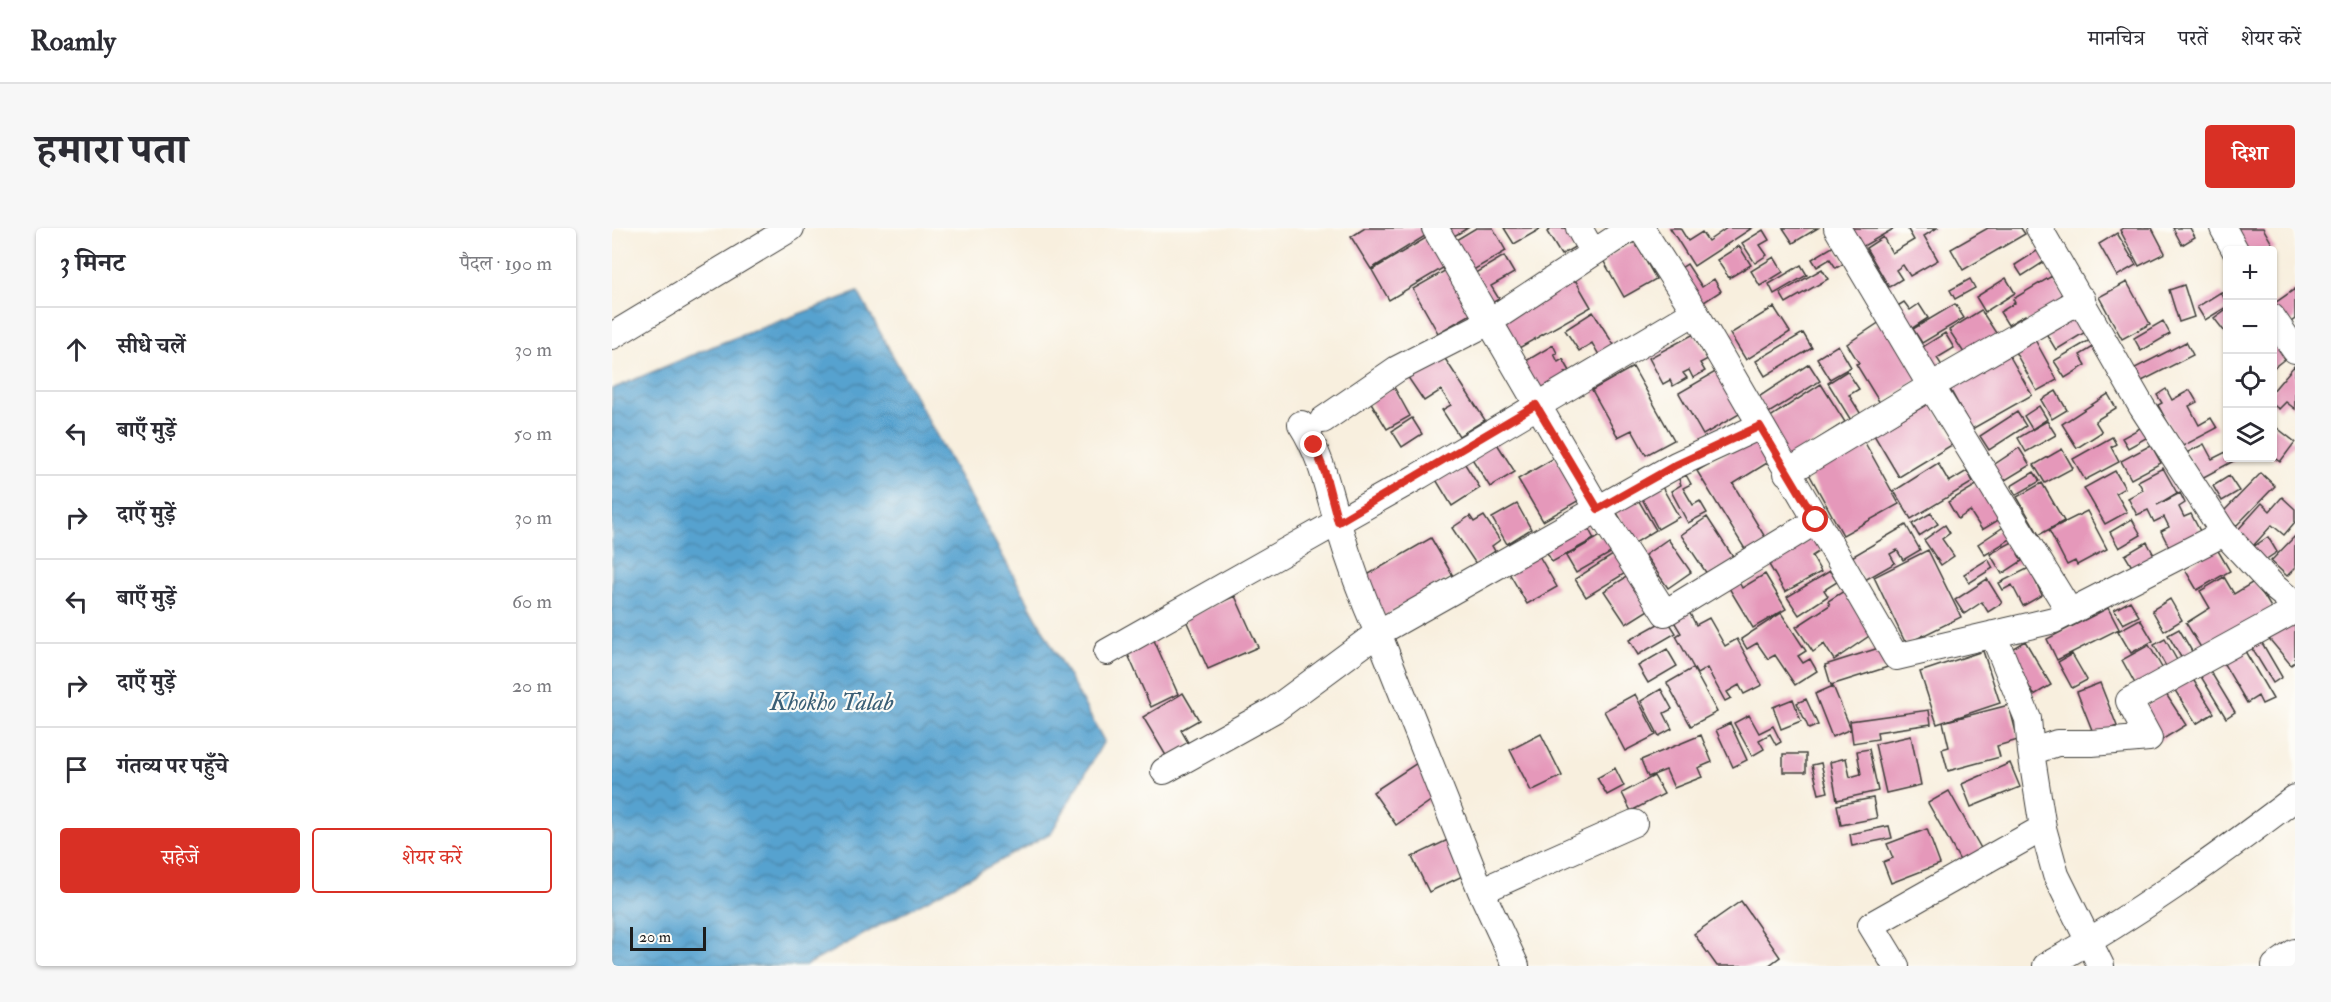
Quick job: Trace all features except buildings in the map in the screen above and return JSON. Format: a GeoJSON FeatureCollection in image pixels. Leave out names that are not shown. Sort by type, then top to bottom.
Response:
{"type":"FeatureCollection","features":[{"type":"Feature","properties":{"kind":"street"},"geometry":{"type":"LineString","coordinates":[[612,336],[791,228]]}},
{"type":"Feature","properties":{"kind":"street"},"geometry":{"type":"LineString","coordinates":[[1435,228],[1487,322],[1598,509],[1665,613],[1816,520]]}},
{"type":"Feature","properties":{"kind":"street"},"geometry":{"type":"LineString","coordinates":[[1579,228],[1593,253]]}},
{"type":"Feature","properties":{"kind":"street"},"geometry":{"type":"LineString","coordinates":[[1516,966],[1481,891],[1357,584],[1325,473],[1314,445],[1312,422],[1397,369],[1487,322],[1631,228]]}},
{"type":"Feature","properties":{"kind":"street"},"geometry":{"type":"LineString","coordinates":[[1641,228],[1695,312],[1896,657],[2054,620],[2224,532]]}},
{"type":"Feature","properties":{"kind":"street"},"geometry":{"type":"LineString","coordinates":[[1837,228],[2070,612]]}},
{"type":"Feature","properties":{"kind":"street"},"geometry":{"type":"LineString","coordinates":[[2039,228],[2082,299],[2142,407],[2224,532],[2274,587],[2295,604]]}},
{"type":"Feature","properties":{"kind":"street"},"geometry":{"type":"LineString","coordinates":[[2223,228],[2233,246]]}},
{"type":"Feature","properties":{"kind":"street"},"geometry":{"type":"LineString","coordinates":[[1787,473],[2082,299]]}},
{"type":"Feature","properties":{"kind":"street"},"geometry":{"type":"LineString","coordinates":[[1107,652],[1338,522],[1695,312]]}},
{"type":"Feature","properties":{"kind":"street"},"geometry":{"type":"LineString","coordinates":[[2277,324],[2295,351]]}},
{"type":"Feature","properties":{"kind":"street"},"geometry":{"type":"LineString","coordinates":[[1164,771],[1274,710],[1378,633],[1676,465],[1760,426]]}},
{"type":"Feature","properties":{"kind":"street"},"geometry":{"type":"LineString","coordinates":[[2031,753],[2057,742],[2092,743],[2150,738],[2129,701],[2295,610]]}},
{"type":"Feature","properties":{"kind":"street"},"geometry":{"type":"LineString","coordinates":[[1993,634],[2028,719],[2043,828],[2056,875],[2101,966]]}},
{"type":"Feature","properties":{"kind":"street"},"geometry":{"type":"LineString","coordinates":[[2046,966],[2163,894],[2295,798]]}},
{"type":"Feature","properties":{"kind":"street"},"geometry":{"type":"LineString","coordinates":[[1481,891],[1634,823]]}},
{"type":"Feature","properties":{"kind":"street"},"geometry":{"type":"LineString","coordinates":[[1896,966],[1870,925],[2043,828]]}},
{"type":"Feature","properties":{"kind":"street"},"geometry":{"type":"LineString","coordinates":[[2276,966],[2295,952]]}},
{"type":"Feature","properties":{"kind":"water","name":"Khokho Talab"},"geometry":{"type":"Polygon","coordinates":[[[858,292],[1104,741],[1051,833],[805,966],[612,966],[612,389],[721,343],[858,292]]]}},
{"type":"Feature","properties":{"kind":"route"},"geometry":{"type":"LineString","coordinates":[[1314,445],[1325,473],[1338,522],[1536,405],[1598,509],[1676,465],[1760,426],[1816,520]]}}]}
